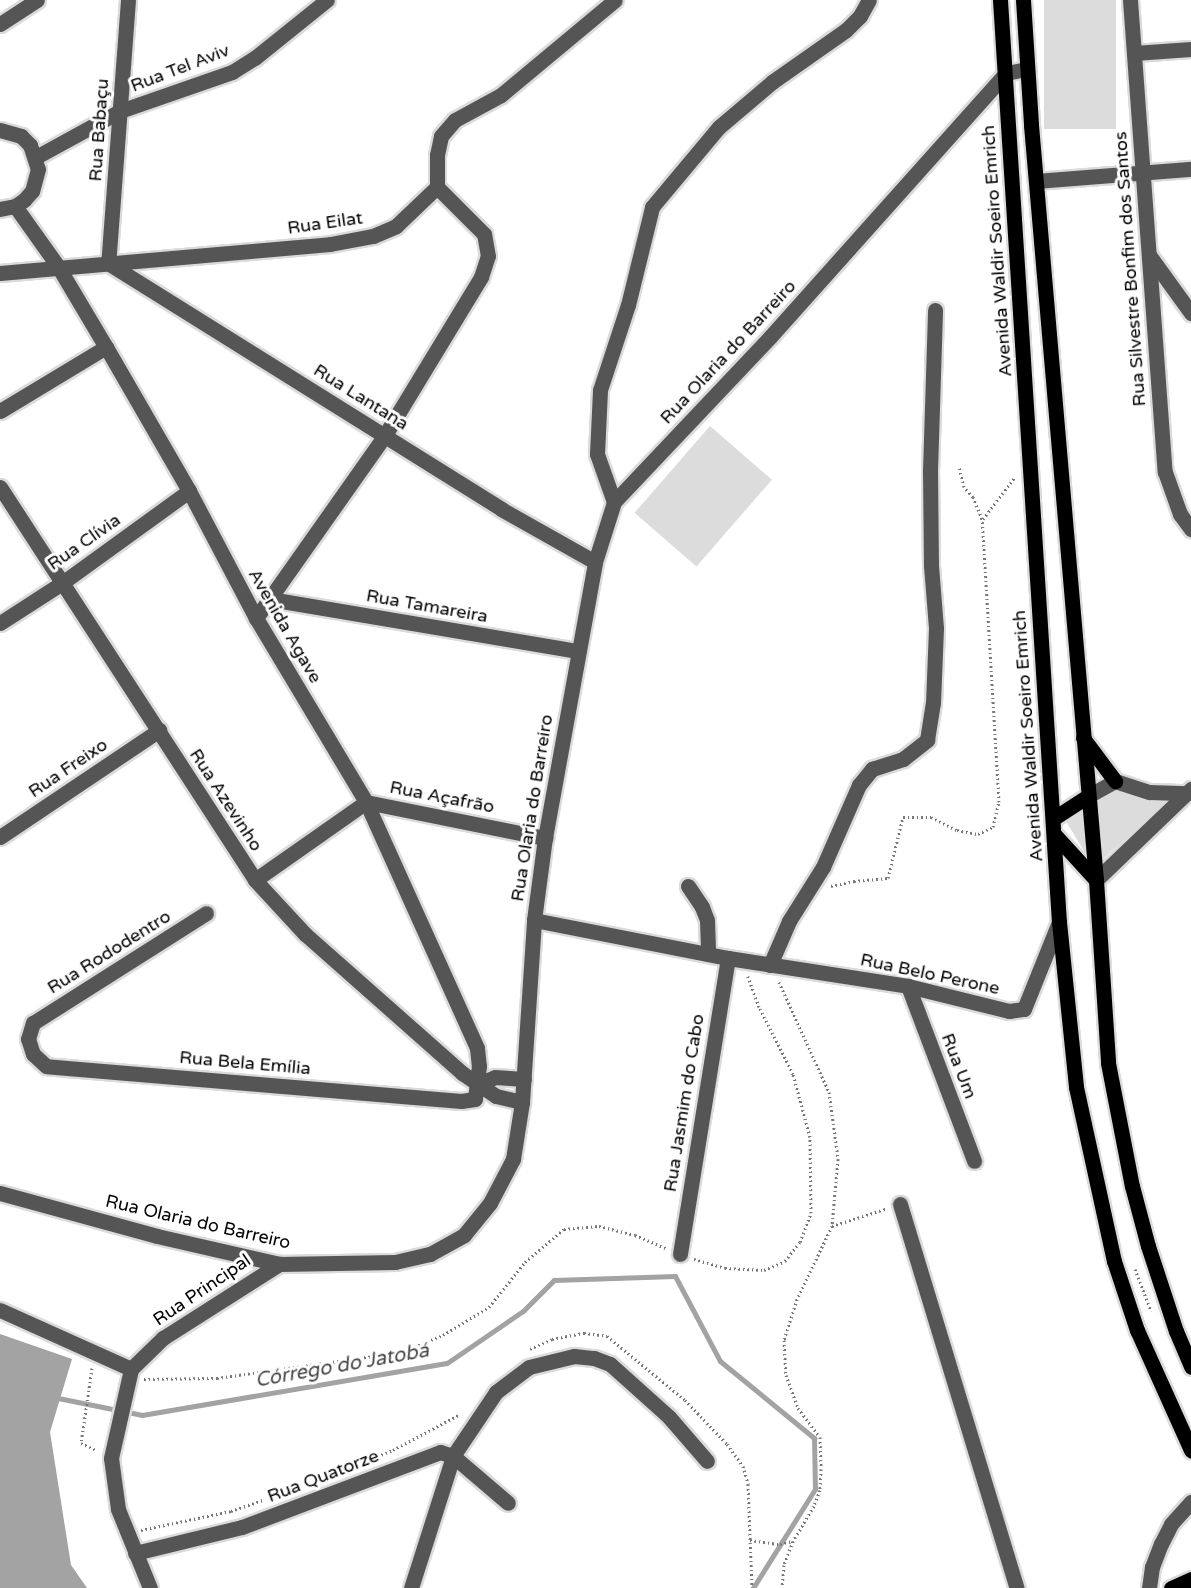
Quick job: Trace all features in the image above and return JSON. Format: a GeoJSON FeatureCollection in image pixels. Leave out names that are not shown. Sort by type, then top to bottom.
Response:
{"type":"FeatureCollection","features":[{"type":"Feature","properties":{"kind":"main road","name":"Avenida Waldir Soeiro Emrich"},"geometry":{"type":"LineString","coordinates":[[1000,0],[1059,922],[1076,1087],[1114,1261],[1137,1330],[1191,1450]]}},
{"type":"Feature","properties":{"kind":"main road"},"geometry":{"type":"LineString","coordinates":[[1023,0],[1082,736],[1096,880],[1108,1063],[1130,1174],[1148,1246],[1191,1367]]}},
{"type":"Feature","properties":{"kind":"main road"},"geometry":{"type":"LineString","coordinates":[[1082,736],[1115,781]]}},
{"type":"Feature","properties":{"kind":"main road"},"geometry":{"type":"LineString","coordinates":[[1054,818],[1088,796]]}},
{"type":"Feature","properties":{"kind":"main road"},"geometry":{"type":"LineString","coordinates":[[1054,834],[1096,880]]}},
{"type":"Feature","properties":{"kind":"main road"},"geometry":{"type":"LineString","coordinates":[[1171,1588],[1191,1579]]}},
{"type":"Feature","properties":{"kind":"street"},"geometry":{"type":"LineString","coordinates":[[0,24],[37,0]]}},
{"type":"Feature","properties":{"kind":"street","name":"Rua Babaçu"},"geometry":{"type":"LineString","coordinates":[[108,263],[128,0]]}},
{"type":"Feature","properties":{"kind":"street","name":"Rua Tel Aviv"},"geometry":{"type":"LineString","coordinates":[[36,157],[120,111],[232,72],[256,57],[327,0]]}},
{"type":"Feature","properties":{"kind":"street"},"geometry":{"type":"LineString","coordinates":[[256,618],[385,435],[481,277],[488,255],[484,234],[437,187],[437,155],[441,136],[455,120],[501,95],[615,0]]}},
{"type":"Feature","properties":{"kind":"street"},"geometry":{"type":"LineString","coordinates":[[614,502],[597,454],[600,390],[628,305],[652,207],[719,127],[772,82],[846,30],[860,16],[868,0]]}},
{"type":"Feature","properties":{"kind":"street","name":"Rua Silvestre Bonfim dos Santos"},"geometry":{"type":"LineString","coordinates":[[1130,0],[1165,472],[1180,514],[1191,529]]}},
{"type":"Feature","properties":{"kind":"street"},"geometry":{"type":"LineString","coordinates":[[1134,53],[1191,49]]}},
{"type":"Feature","properties":{"kind":"street"},"geometry":{"type":"LineString","coordinates":[[1006,73],[1027,69]]}},
{"type":"Feature","properties":{"kind":"street","name":"Rua Olaria do Barreiro"},"geometry":{"type":"LineString","coordinates":[[0,1193],[157,1236],[279,1264],[395,1262],[430,1254],[464,1235],[490,1203],[513,1159],[522,1102],[534,920],[545,838],[577,651],[595,562],[614,502],[770,337],[1006,73]]}},
{"type":"Feature","properties":{"kind":"street"},"geometry":{"type":"LineString","coordinates":[[0,129],[21,136],[30,145],[36,157],[37,180],[24,200],[7,208]]}},
{"type":"Feature","properties":{"kind":"street"},"geometry":{"type":"LineString","coordinates":[[1037,181],[1191,170]]}},
{"type":"Feature","properties":{"kind":"street","name":"Rua Eilat"},"geometry":{"type":"LineString","coordinates":[[0,273],[330,244],[373,236],[396,225],[437,187]]}},
{"type":"Feature","properties":{"kind":"street","name":"Avenida Agave"},"geometry":{"type":"LineString","coordinates":[[7,208],[59,268],[189,491],[256,618],[366,802],[477,1048],[478,1084]]}},
{"type":"Feature","properties":{"kind":"street"},"geometry":{"type":"LineString","coordinates":[[1149,255],[1191,313]]}},
{"type":"Feature","properties":{"kind":"street","name":"Rua Lantana"},"geometry":{"type":"LineString","coordinates":[[108,263],[501,509],[595,562]]}},
{"type":"Feature","properties":{"kind":"street"},"geometry":{"type":"LineString","coordinates":[[770,964],[806,892],[823,867],[859,785],[872,769],[903,759],[927,740],[933,704],[936,628],[931,566],[930,471],[935,310]]}},
{"type":"Feature","properties":{"kind":"street"},"geometry":{"type":"LineString","coordinates":[[0,411],[106,347]]}},
{"type":"Feature","properties":{"kind":"street","name":"Rua Azevinho"},"geometry":{"type":"LineString","coordinates":[[0,487],[255,880],[305,934],[478,1084],[496,1096],[522,1102]]}},
{"type":"Feature","properties":{"kind":"street","name":"Rua Clívia"},"geometry":{"type":"LineString","coordinates":[[0,623],[62,583],[189,491]]}},
{"type":"Feature","properties":{"kind":"street","name":"Rua Tamareira"},"geometry":{"type":"LineString","coordinates":[[270,599],[577,651]]}},
{"type":"Feature","properties":{"kind":"street","name":"Rua Freixo"},"geometry":{"type":"LineString","coordinates":[[0,837],[159,730]]}},
{"type":"Feature","properties":{"kind":"street"},"geometry":{"type":"LineString","coordinates":[[1088,796],[1115,781],[1149,792],[1189,791]]}},
{"type":"Feature","properties":{"kind":"street"},"geometry":{"type":"LineString","coordinates":[[1096,880],[1189,791]]}},
{"type":"Feature","properties":{"kind":"street"},"geometry":{"type":"LineString","coordinates":[[255,880],[366,802]]}},
{"type":"Feature","properties":{"kind":"street","name":"Rua Açafrão"},"geometry":{"type":"LineString","coordinates":[[366,802],[545,838]]}},
{"type":"Feature","properties":{"kind":"street"},"geometry":{"type":"LineString","coordinates":[[688,886],[702,907],[707,920],[708,954]]}},
{"type":"Feature","properties":{"kind":"street","name":"Rua Rododentro"},"geometry":{"type":"LineString","coordinates":[[33,1023],[206,913]]}},
{"type":"Feature","properties":{"kind":"street","name":"Rua Belo Perone"},"geometry":{"type":"LineString","coordinates":[[534,920],[735,959],[908,986],[1009,1011],[1024,1009],[1059,922]]}},
{"type":"Feature","properties":{"kind":"street","name":"Rua Jasmim do Cabo"},"geometry":{"type":"LineString","coordinates":[[680,1254],[735,959]]}},
{"type":"Feature","properties":{"kind":"street","name":"Rua Um"},"geometry":{"type":"LineString","coordinates":[[908,986],[974,1161]]}},
{"type":"Feature","properties":{"kind":"street","name":"Rua Bela Emília"},"geometry":{"type":"LineString","coordinates":[[33,1023],[28,1039],[33,1054],[46,1066],[461,1101],[475,1099],[478,1084]]}},
{"type":"Feature","properties":{"kind":"street"},"geometry":{"type":"LineString","coordinates":[[478,1084],[495,1077],[524,1079]]}},
{"type":"Feature","properties":{"kind":"street"},"geometry":{"type":"LineString","coordinates":[[900,1204],[1017,1588]]}},
{"type":"Feature","properties":{"kind":"street","name":"Rua Principal"},"geometry":{"type":"LineString","coordinates":[[129,1378],[163,1338],[279,1264]]}},
{"type":"Feature","properties":{"kind":"street"},"geometry":{"type":"LineString","coordinates":[[0,1310],[95,1352],[129,1378],[112,1455],[118,1509],[150,1588]]}},
{"type":"Feature","properties":{"kind":"street"},"geometry":{"type":"LineString","coordinates":[[411,1588],[453,1456],[496,1392],[529,1367],[574,1356],[594,1358],[609,1364],[669,1417],[707,1461]]}},
{"type":"Feature","properties":{"kind":"street","name":"Rua Quatorze"},"geometry":{"type":"LineString","coordinates":[[135,1553],[242,1527],[440,1452],[453,1456]]}},
{"type":"Feature","properties":{"kind":"street"},"geometry":{"type":"LineString","coordinates":[[453,1456],[508,1503]]}},
{"type":"Feature","properties":{"kind":"street"},"geometry":{"type":"LineString","coordinates":[[1149,1588],[1152,1567],[1161,1544],[1171,1524],[1191,1502]]}},
{"type":"Feature","properties":{"kind":"path"},"geometry":{"type":"LineString","coordinates":[[982,519],[1006,492],[1030,452]]}},
{"type":"Feature","properties":{"kind":"path"},"geometry":{"type":"LineString","coordinates":[[806,892],[854,881],[888,878],[903,817],[931,817],[957,830],[978,834],[993,827],[999,802],[982,519],[973,497],[964,487],[959,467]]}},
{"type":"Feature","properties":{"kind":"path"},"geometry":{"type":"LineString","coordinates":[[129,1378],[217,1378],[402,1352],[442,1335],[489,1307],[525,1262],[564,1229],[599,1226],[635,1235],[680,1254],[725,1268],[764,1269],[786,1261],[800,1242],[811,1213],[810,1137],[793,1074],[735,959]]}},
{"type":"Feature","properties":{"kind":"path"},"geometry":{"type":"LineString","coordinates":[[770,964],[829,1092],[838,1159],[832,1226],[797,1299],[784,1340],[786,1375],[798,1408],[820,1437],[821,1450],[820,1490],[814,1506],[792,1541],[783,1565],[782,1588]]}},
{"type":"Feature","properties":{"kind":"path"},"geometry":{"type":"LineString","coordinates":[[832,1226],[900,1204]]}},
{"type":"Feature","properties":{"kind":"path"},"geometry":{"type":"LineString","coordinates":[[524,1352],[552,1339],[584,1333],[607,1336],[644,1364],[685,1400],[728,1443],[743,1466],[748,1484],[752,1588]]}},
{"type":"Feature","properties":{"kind":"path"},"geometry":{"type":"LineString","coordinates":[[95,1352],[81,1443],[112,1455]]}},
{"type":"Feature","properties":{"kind":"path"},"geometry":{"type":"LineString","coordinates":[[341,1471],[457,1418],[466,1408]]}},
{"type":"Feature","properties":{"kind":"path"},"geometry":{"type":"LineString","coordinates":[[126,1533],[231,1511],[270,1498]]}},
{"type":"Feature","properties":{"kind":"path"},"geometry":{"type":"LineString","coordinates":[[750,1540],[780,1544],[792,1541]]}},
{"type":"Feature","properties":{"kind":"shaded area"},"geometry":{"type":"Polygon","coordinates":[[[1044,0],[1116,0],[1116,129],[1044,129],[1044,0]]]}},
{"type":"Feature","properties":{"kind":"shaded area"},"geometry":{"type":"Polygon","coordinates":[[[710,426],[772,480],[696,567],[635,513],[710,426]]]}},
{"type":"Feature","properties":{"kind":"shaded area"},"geometry":{"type":"Polygon","coordinates":[[[1113,790],[1167,801],[1103,859],[1094,799],[1113,790]]]}},
{"type":"Feature","properties":{"kind":"shaded area"},"geometry":{"type":"Polygon","coordinates":[[[1081,807],[1085,853],[1066,821],[1081,807]]]}},
{"type":"Feature","properties":{"kind":"shaded area"},"geometry":{"type":"Polygon","coordinates":[[[0,1334],[72,1359],[50,1432],[71,1565],[87,1588],[0,1588],[0,1334]]]}},
{"type":"Feature","properties":{"kind":"waterway","name":"Córrego do Jatobá"},"geometry":{"type":"LineString","coordinates":[[53,1397],[142,1415],[447,1363],[523,1311],[554,1280],[675,1276],[720,1361],[814,1438],[815,1489],[753,1588]]}}]}
